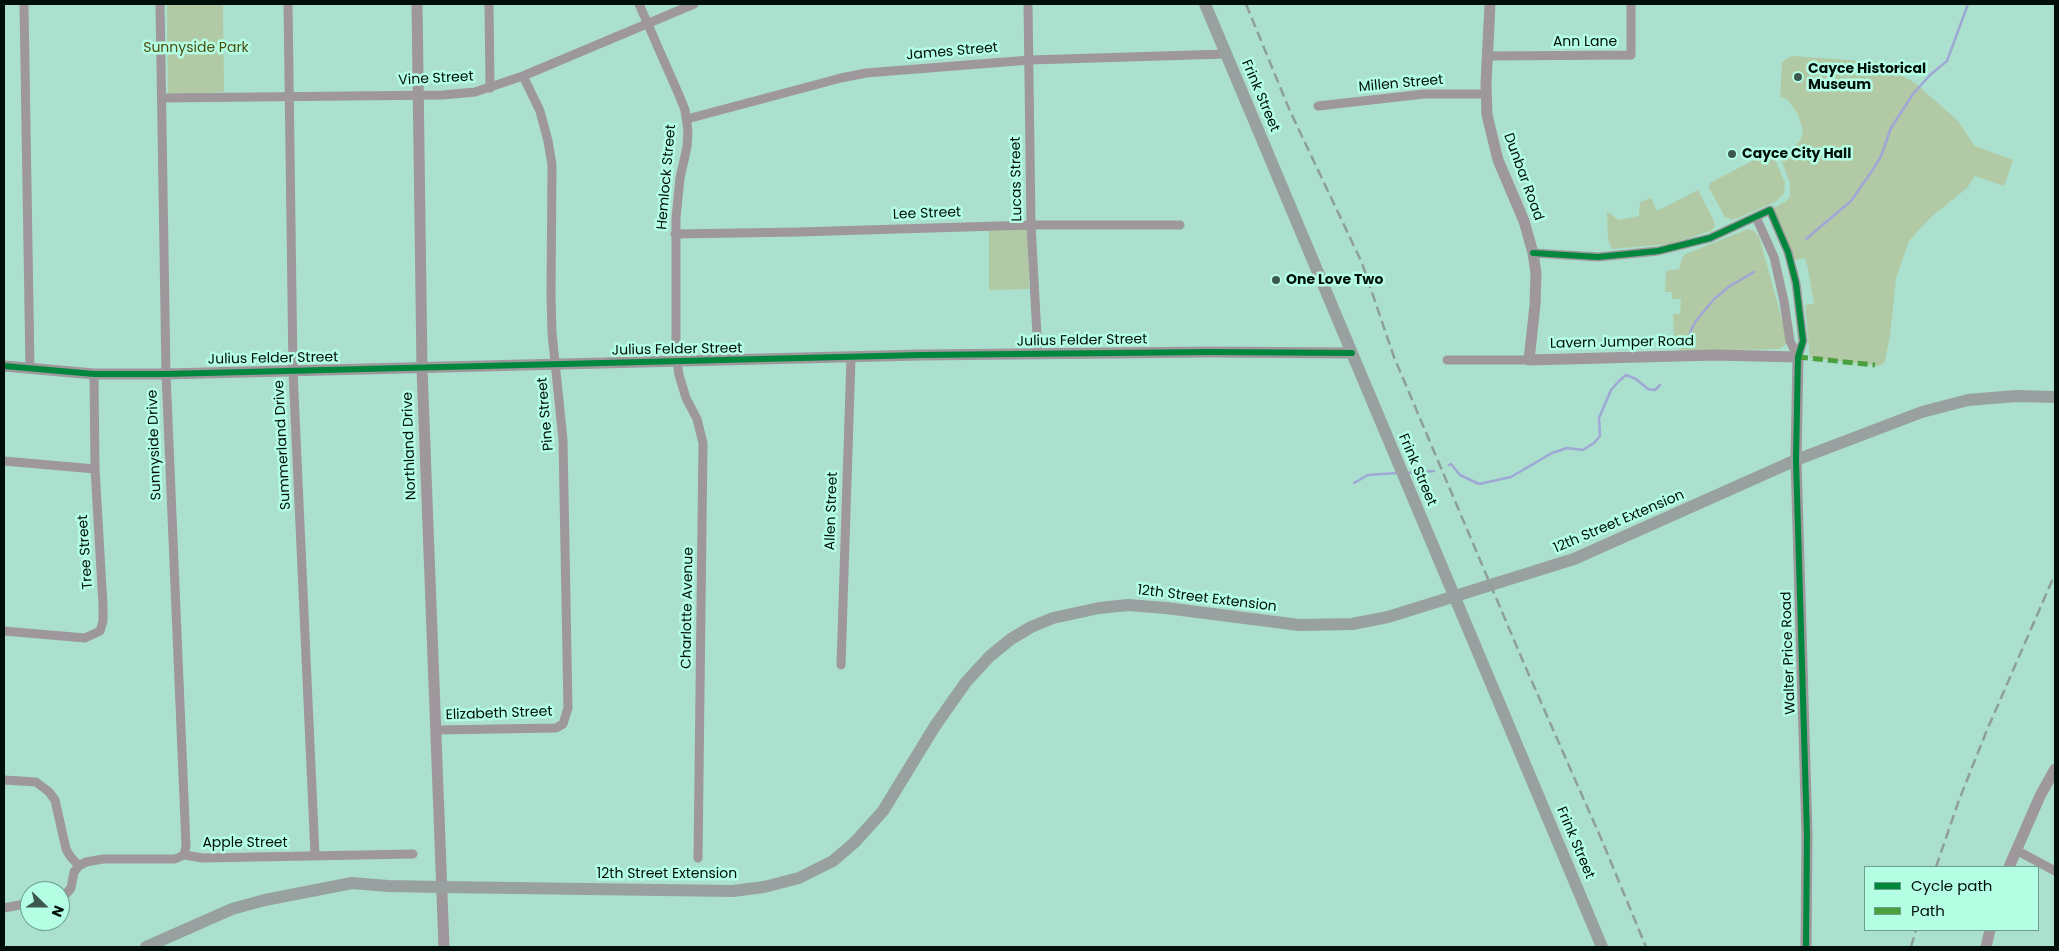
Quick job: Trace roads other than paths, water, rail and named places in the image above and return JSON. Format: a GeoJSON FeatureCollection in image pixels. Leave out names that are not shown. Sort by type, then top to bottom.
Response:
{"type":"FeatureCollection","features":[{"type":"Feature","properties":{"kind":"main road","name":"Frink Street"},"geometry":{"type":"LineString","coordinates":[[1205,4],[1602,947]]}},
{"type":"Feature","properties":{"kind":"main road","name":"12th Street Extension"},"geometry":{"type":"LineString","coordinates":[[146,947],[232,909],[265,900],[352,883],[441,888],[733,891],[799,878],[832,861],[855,842],[887,804],[966,682],[990,656],[1011,639],[1031,627],[1046,621],[1076,612],[1128,605],[1166,608],[1300,626],[1352,624],[1388,617],[1574,559],[1796,460],[1922,412],[1968,400],[2016,396],[2055,397]]}},
{"type":"Feature","properties":{"kind":"street"},"geometry":{"type":"LineString","coordinates":[[24,4],[30,368]]}},
{"type":"Feature","properties":{"kind":"street","name":"Sunnyside Drive"},"geometry":{"type":"LineString","coordinates":[[160,4],[166,374],[186,846],[184,855]]}},
{"type":"Feature","properties":{"kind":"street","name":"Summerland Drive"},"geometry":{"type":"LineString","coordinates":[[288,4],[293,371],[315,855]]}},
{"type":"Feature","properties":{"kind":"street","name":"Northland Drive"},"geometry":{"type":"LineString","coordinates":[[416,4],[422,368],[444,947]]}},
{"type":"Feature","properties":{"kind":"street"},"geometry":{"type":"LineString","coordinates":[[489,4],[490,88]]}},
{"type":"Feature","properties":{"kind":"street","name":"Hemlock Street"},"geometry":{"type":"LineString","coordinates":[[639,4],[679,95],[687,119],[688,139],[680,178],[675,234],[677,362]]}},
{"type":"Feature","properties":{"kind":"street","name":"Vine Street"},"geometry":{"type":"LineString","coordinates":[[162,98],[459,94],[490,88],[523,76],[694,4]]}},
{"type":"Feature","properties":{"kind":"street","name":"Lucas Street"},"geometry":{"type":"LineString","coordinates":[[1028,4],[1032,225],[1038,354]]}},
{"type":"Feature","properties":{"kind":"street","name":"Dunbar Road"},"geometry":{"type":"LineString","coordinates":[[1490,4],[1486,94],[1487,115],[1498,160],[1524,221],[1533,253],[1536,288],[1528,360]]}},
{"type":"Feature","properties":{"kind":"street","name":"Ann Lane"},"geometry":{"type":"LineString","coordinates":[[1488,56],[1631,56],[1631,4]]}},
{"type":"Feature","properties":{"kind":"street","name":"James Street"},"geometry":{"type":"LineString","coordinates":[[687,119],[841,78],[866,74],[1030,60],[1226,54]]}},
{"type":"Feature","properties":{"kind":"street","name":"Pine Street"},"geometry":{"type":"LineString","coordinates":[[523,76],[540,110],[552,165],[551,295],[564,440],[568,708],[563,724]]}},
{"type":"Feature","properties":{"kind":"street","name":"Millen Street"},"geometry":{"type":"LineString","coordinates":[[1318,106],[1424,94],[1486,94]]}},
{"type":"Feature","properties":{"kind":"street"},"geometry":{"type":"LineString","coordinates":[[1533,253],[1598,257],[1658,251],[1710,238],[1770,210],[1788,252],[1796,283],[1802,341],[1798,357]]}},
{"type":"Feature","properties":{"kind":"street"},"geometry":{"type":"LineString","coordinates":[[1756,217],[1774,257],[1784,301],[1790,341],[1798,357]]}},
{"type":"Feature","properties":{"kind":"street","name":"Lee Street"},"geometry":{"type":"LineString","coordinates":[[675,234],[1032,225],[1180,225]]}},
{"type":"Feature","properties":{"kind":"street","name":"Julius Felder Street"},"geometry":{"type":"LineString","coordinates":[[4,366],[94,374],[166,374],[1038,354],[1352,353]]}},
{"type":"Feature","properties":{"kind":"street","name":"Lavern Jumper Road"},"geometry":{"type":"LineString","coordinates":[[1446,360],[1528,360],[1715,355],[1798,357]]}},
{"type":"Feature","properties":{"kind":"street","name":"Walter Price Road"},"geometry":{"type":"LineString","coordinates":[[1798,357],[1796,460],[1807,835],[1806,947]]}},
{"type":"Feature","properties":{"kind":"street","name":"Allen Street"},"geometry":{"type":"LineString","coordinates":[[841,665],[852,358]]}},
{"type":"Feature","properties":{"kind":"street","name":"Charlotte Avenue"},"geometry":{"type":"LineString","coordinates":[[677,362],[686,398],[697,419],[703,443],[698,858]]}},
{"type":"Feature","properties":{"kind":"street","name":"Tree Street"},"geometry":{"type":"LineString","coordinates":[[4,631],[85,638],[100,631],[104,605],[95,469],[94,374]]}},
{"type":"Feature","properties":{"kind":"street"},"geometry":{"type":"LineString","coordinates":[[4,461],[95,469]]}},
{"type":"Feature","properties":{"kind":"street","name":"Elizabeth Street"},"geometry":{"type":"LineString","coordinates":[[436,730],[556,728],[563,724]]}},
{"type":"Feature","properties":{"kind":"street"},"geometry":{"type":"LineString","coordinates":[[2009,866],[2040,796],[2055,769]]}},
{"type":"Feature","properties":{"kind":"street"},"geometry":{"type":"LineString","coordinates":[[4,780],[36,782],[49,792],[57,808],[66,849],[79,866],[74,872],[70,889]]}},
{"type":"Feature","properties":{"kind":"street"},"geometry":{"type":"LineString","coordinates":[[2016,850],[2055,872]]}},
{"type":"Feature","properties":{"kind":"street","name":"Apple Street"},"geometry":{"type":"LineString","coordinates":[[79,866],[86,862],[103,859],[175,858],[184,855],[203,858],[413,854]]}},
{"type":"Feature","properties":{"kind":"street"},"geometry":{"type":"LineString","coordinates":[[4,908],[20,905]]}},
{"type":"Feature","properties":{"kind":"street"},"geometry":{"type":"LineString","coordinates":[[1986,947],[1990,931]]}},
{"type":"Feature","properties":{"kind":"waterway"},"geometry":{"type":"LineString","coordinates":[[1806,239],[1851,201],[1874,168],[1881,156],[1891,128],[1913,94],[1930,75],[1947,61],[1968,4]]}},
{"type":"Feature","properties":{"kind":"waterway"},"geometry":{"type":"LineString","coordinates":[[1688,342],[1696,321],[1714,299],[1730,286],[1754,272]]}},
{"type":"Feature","properties":{"kind":"waterway"},"geometry":{"type":"LineString","coordinates":[[1449,465],[1451,464],[1460,475],[1479,484],[1511,477],[1552,453],[1567,448],[1583,450],[1594,443],[1600,436],[1599,418],[1611,390],[1626,375],[1636,379],[1648,389],[1655,390],[1660,385]]}},
{"type":"Feature","properties":{"kind":"waterway"},"geometry":{"type":"LineString","coordinates":[[1406,473],[1434,471]]}},
{"type":"Feature","properties":{"kind":"waterway"},"geometry":{"type":"LineString","coordinates":[[1354,483],[1368,475],[1398,473]]}},
{"type":"Feature","properties":{"kind":"railway"},"geometry":{"type":"LineString","coordinates":[[1246,4],[1290,111],[1362,263],[1394,357],[1646,947]]}},
{"type":"Feature","properties":{"kind":"railway"},"geometry":{"type":"LineString","coordinates":[[1936,866],[1959,800],[1987,730],[2055,574]]}},
{"type":"Feature","properties":{"kind":"railway"},"geometry":{"type":"LineString","coordinates":[[1911,947],[1916,931]]}},
{"type":"Feature","properties":{"kind":"place","name":"Cayce Historical Museum"},"geometry":{"type":"Point","coordinates":[1798,77]}},
{"type":"Feature","properties":{"kind":"place","name":"Cayce City Hall"},"geometry":{"type":"Point","coordinates":[1732,154]}},
{"type":"Feature","properties":{"kind":"place","name":"One Love Two"},"geometry":{"type":"Point","coordinates":[1276,280]}},
{"type":"Feature","properties":{"kind":"park label","name":"Sunnyside Park"},"geometry":{"type":"Point","coordinates":[196,48]}}]}
